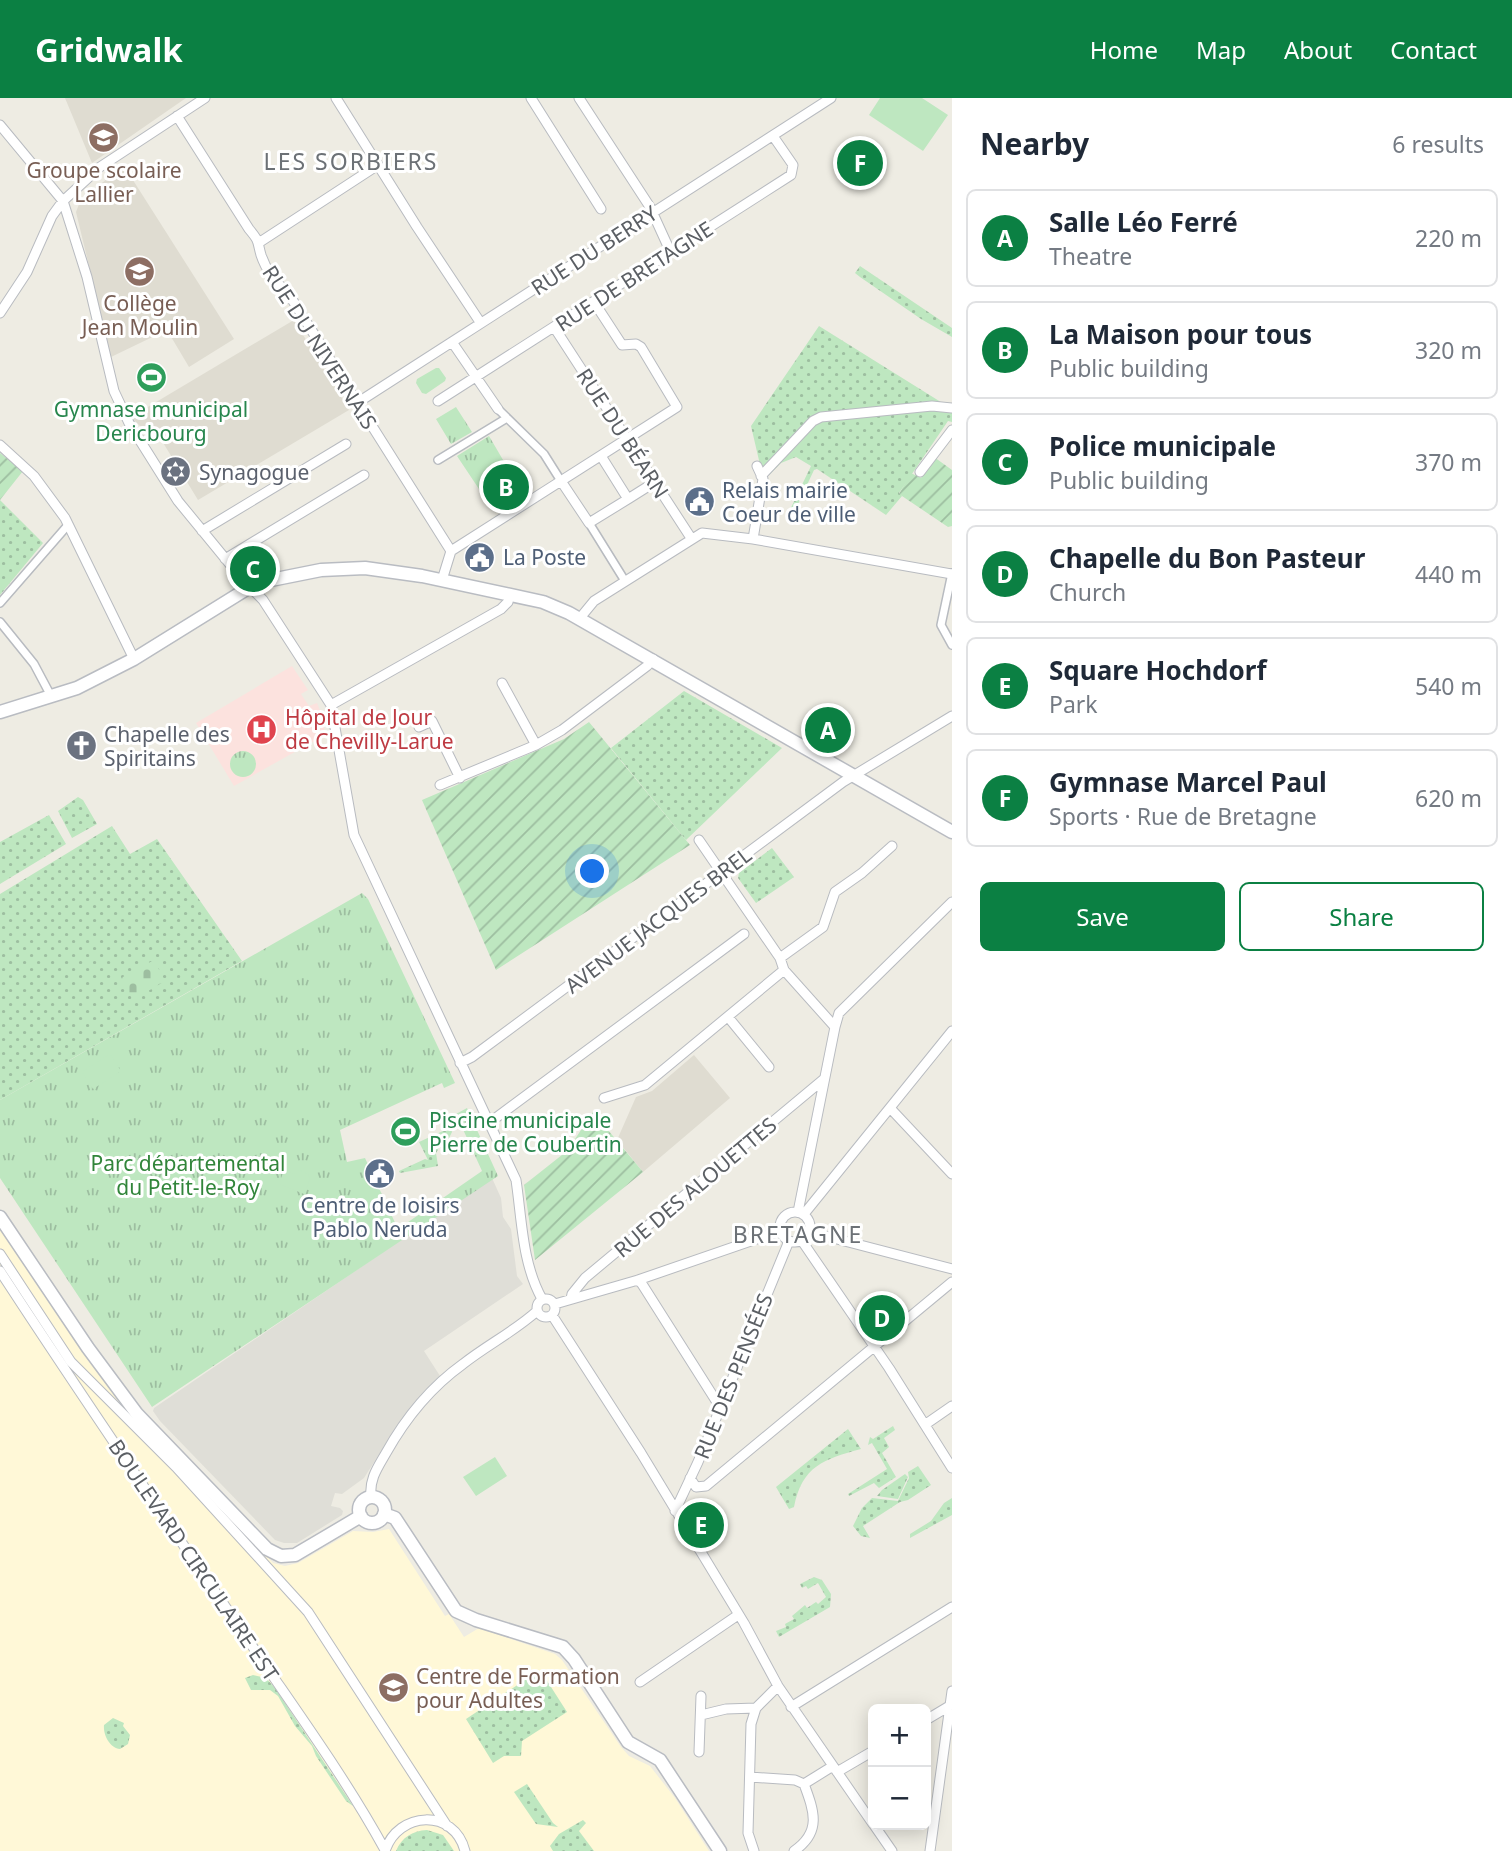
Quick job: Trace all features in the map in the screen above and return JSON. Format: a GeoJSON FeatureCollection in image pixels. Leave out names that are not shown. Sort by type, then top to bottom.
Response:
{"type":"FeatureCollection","features":[{"type":"Feature","properties":{"kind":"main road"},"geometry":{"type":"LineString","coordinates":[[0,712],[77,688],[134,659],[250,587],[266,581],[344,567],[395,571],[543,602],[580,618],[952,832]]}},
{"type":"Feature","properties":{"kind":"main road"},"geometry":{"type":"LineString","coordinates":[[0,1217],[88,1348],[137,1414],[267,1549],[281,1556],[295,1555],[361,1516]]}},
{"type":"Feature","properties":{"kind":"main road"},"geometry":{"type":"LineString","coordinates":[[371,1497],[382,1502],[384,1514],[376,1522],[367,1522],[359,1509],[362,1503],[371,1497]]}},
{"type":"Feature","properties":{"kind":"main road"},"geometry":{"type":"LineString","coordinates":[[384,1514],[395,1518],[456,1611],[476,1620],[563,1647],[574,1659],[628,1742],[660,1760],[720,1851]]}},
{"type":"Feature","properties":{"kind":"street"},"geometry":{"type":"LineString","coordinates":[[0,313],[27,272],[52,216],[63,201],[100,167],[205,98]]}},
{"type":"Feature","properties":{"kind":"street"},"geometry":{"type":"LineString","coordinates":[[336,98],[480,323]]}},
{"type":"Feature","properties":{"kind":"street"},"geometry":{"type":"LineString","coordinates":[[531,98],[601,209]]}},
{"type":"Feature","properties":{"kind":"street"},"geometry":{"type":"LineString","coordinates":[[579,98],[653,213],[671,253]]}},
{"type":"Feature","properties":{"kind":"street","name":"RUE DU BERRY"},"geometry":{"type":"LineString","coordinates":[[357,403],[831,98]]}},
{"type":"Feature","properties":{"kind":"street","name":"RUE DU NIVERNAIS"},"geometry":{"type":"LineString","coordinates":[[177,116],[260,242],[260,252],[275,283],[288,293],[451,551]]}},
{"type":"Feature","properties":{"kind":"street"},"geometry":{"type":"LineString","coordinates":[[0,125],[63,201],[87,277],[114,391],[138,438],[178,501],[225,559],[263,600],[331,705],[354,835],[516,1180],[524,1242],[542,1299]]}},
{"type":"Feature","properties":{"kind":"street","name":"RUE DE BRETAGNE"},"geometry":{"type":"LineString","coordinates":[[438,401],[791,175],[793,165],[773,136]]}},
{"type":"Feature","properties":{"kind":"street"},"geometry":{"type":"LineString","coordinates":[[260,242],[378,165]]}},
{"type":"Feature","properties":{"kind":"street"},"geometry":{"type":"LineString","coordinates":[[442,580],[451,551],[677,407],[641,347],[636,344],[622,345],[594,302]]}},
{"type":"Feature","properties":{"kind":"street","name":"RUE DU BÉARN"},"geometry":{"type":"LineString","coordinates":[[554,327],[691,538]]}},
{"type":"Feature","properties":{"kind":"street"},"geometry":{"type":"LineString","coordinates":[[452,342],[498,409],[544,454],[625,581]]}},
{"type":"Feature","properties":{"kind":"street"},"geometry":{"type":"LineString","coordinates":[[761,476],[813,421],[821,417],[932,406],[952,408]]}},
{"type":"Feature","properties":{"kind":"street"},"geometry":{"type":"LineString","coordinates":[[438,460],[507,418]]}},
{"type":"Feature","properties":{"kind":"street"},"geometry":{"type":"LineString","coordinates":[[920,472],[952,430]]}},
{"type":"Feature","properties":{"kind":"street"},"geometry":{"type":"LineString","coordinates":[[202,531],[346,444]]}},
{"type":"Feature","properties":{"kind":"street"},"geometry":{"type":"LineString","coordinates":[[0,445],[34,476],[68,524],[134,659]]}},
{"type":"Feature","properties":{"kind":"street"},"geometry":{"type":"LineString","coordinates":[[601,456],[628,499]]}},
{"type":"Feature","properties":{"kind":"street"},"geometry":{"type":"LineString","coordinates":[[753,539],[763,480],[757,466]]}},
{"type":"Feature","properties":{"kind":"street"},"geometry":{"type":"LineString","coordinates":[[225,559],[364,475]]}},
{"type":"Feature","properties":{"kind":"street"},"geometry":{"type":"LineString","coordinates":[[589,523],[655,482]]}},
{"type":"Feature","properties":{"kind":"street"},"geometry":{"type":"LineString","coordinates":[[0,603],[68,524]]}},
{"type":"Feature","properties":{"kind":"street"},"geometry":{"type":"LineString","coordinates":[[580,618],[594,601],[691,538],[709,533],[952,573],[941,625],[952,645]]}},
{"type":"Feature","properties":{"kind":"street"},"geometry":{"type":"LineString","coordinates":[[331,705],[500,610],[508,602],[510,594]]}},
{"type":"Feature","properties":{"kind":"street"},"geometry":{"type":"LineString","coordinates":[[0,622],[34,664],[52,696]]}},
{"type":"Feature","properties":{"kind":"street"},"geometry":{"type":"LineString","coordinates":[[440,785],[536,745],[562,730],[653,659]]}},
{"type":"Feature","properties":{"kind":"street"},"geometry":{"type":"LineString","coordinates":[[502,683],[536,745]]}},
{"type":"Feature","properties":{"kind":"street","name":"AVENUE JACQUES BREL"},"geometry":{"type":"LineString","coordinates":[[460,1062],[472,1057],[854,774],[952,716]]}},
{"type":"Feature","properties":{"kind":"street"},"geometry":{"type":"LineString","coordinates":[[419,727],[432,721],[460,778]]}},
{"type":"Feature","properties":{"kind":"street"},"geometry":{"type":"LineString","coordinates":[[699,839],[780,958],[785,970],[835,1027]]}},
{"type":"Feature","properties":{"kind":"street"},"geometry":{"type":"LineString","coordinates":[[780,958],[823,927],[835,891],[862,873],[892,846]]}},
{"type":"Feature","properties":{"kind":"street"},"geometry":{"type":"LineString","coordinates":[[801,1213],[824,1079],[839,1013],[952,902]]}},
{"type":"Feature","properties":{"kind":"street"},"geometry":{"type":"LineString","coordinates":[[489,1123],[744,934]]}},
{"type":"Feature","properties":{"kind":"street"},"geometry":{"type":"LineString","coordinates":[[604,1098],[645,1086],[785,970]]}},
{"type":"Feature","properties":{"kind":"street"},"geometry":{"type":"LineString","coordinates":[[728,1017],[769,1067]]}},
{"type":"Feature","properties":{"kind":"street"},"geometry":{"type":"LineString","coordinates":[[780,1231],[783,1217],[801,1213],[952,1031]]}},
{"type":"Feature","properties":{"kind":"street","name":"RUE DES ALOUETTES"},"geometry":{"type":"LineString","coordinates":[[571,1300],[572,1294],[586,1278],[824,1079]]}},
{"type":"Feature","properties":{"kind":"street"},"geometry":{"type":"LineString","coordinates":[[890,1108],[952,1174]]}},
{"type":"Feature","properties":{"kind":"street"},"geometry":{"type":"LineString","coordinates":[[780,1231],[789,1241],[802,1241],[810,1232],[810,1222],[801,1213]]}},
{"type":"Feature","properties":{"kind":"street"},"geometry":{"type":"LineString","coordinates":[[555,1304],[638,1280],[780,1231]]}},
{"type":"Feature","properties":{"kind":"street"},"geometry":{"type":"LineString","coordinates":[[810,1232],[952,1269]]}},
{"type":"Feature","properties":{"kind":"street","name":"RUE DES PENSÉES"},"geometry":{"type":"LineString","coordinates":[[675,1511],[789,1241]]}},
{"type":"Feature","properties":{"kind":"street"},"geometry":{"type":"LineString","coordinates":[[802,1241],[889,1368],[952,1468]]}},
{"type":"Feature","properties":{"kind":"street"},"geometry":{"type":"LineString","coordinates":[[0,1254],[71,1362],[294,1594],[345,1667],[447,1826],[457,1834],[465,1851]]}},
{"type":"Feature","properties":{"kind":"street","name":"BOULEVARD CIRCULAIRE EST"},"geometry":{"type":"LineString","coordinates":[[0,1271],[65,1371],[291,1701],[385,1851]]}},
{"type":"Feature","properties":{"kind":"street"},"geometry":{"type":"LineString","coordinates":[[638,1280],[720,1408]]}},
{"type":"Feature","properties":{"kind":"street"},"geometry":{"type":"LineString","coordinates":[[690,1478],[696,1487],[706,1486],[952,1282]]}},
{"type":"Feature","properties":{"kind":"street"},"geometry":{"type":"LineString","coordinates":[[537,1311],[544,1317],[552,1315],[556,1310],[551,1299],[542,1299]]}},
{"type":"Feature","properties":{"kind":"street"},"geometry":{"type":"LineString","coordinates":[[371,1497],[370,1487],[374,1473],[416,1408],[454,1370],[537,1311],[542,1299]]}},
{"type":"Feature","properties":{"kind":"street"},"geometry":{"type":"LineString","coordinates":[[552,1315],[675,1511],[791,1707],[868,1817]]}},
{"type":"Feature","properties":{"kind":"street"},"geometry":{"type":"LineString","coordinates":[[926,1424],[952,1406]]}},
{"type":"Feature","properties":{"kind":"street"},"geometry":{"type":"LineString","coordinates":[[791,1707],[952,1607]]}},
{"type":"Feature","properties":{"kind":"street"},"geometry":{"type":"LineString","coordinates":[[640,1682],[738,1615]]}},
{"type":"Feature","properties":{"kind":"street"},"geometry":{"type":"LineString","coordinates":[[754,1851],[748,1833],[751,1724],[756,1708],[767,1694],[778,1686]]}},
{"type":"Feature","properties":{"kind":"street"},"geometry":{"type":"LineString","coordinates":[[930,1851],[952,1691]]}},
{"type":"Feature","properties":{"kind":"street"},"geometry":{"type":"LineString","coordinates":[[699,1752],[701,1696]]}},
{"type":"Feature","properties":{"kind":"street"},"geometry":{"type":"LineString","coordinates":[[931,1717],[951,1705]]}},
{"type":"Feature","properties":{"kind":"street"},"geometry":{"type":"LineString","coordinates":[[701,1715],[726,1709],[756,1708]]}},
{"type":"Feature","properties":{"kind":"street"},"geometry":{"type":"LineString","coordinates":[[804,1784],[868,1753]]}},
{"type":"Feature","properties":{"kind":"street"},"geometry":{"type":"LineString","coordinates":[[750,1777],[798,1780],[804,1784],[813,1808],[814,1824],[808,1839],[794,1851]]}},
{"type":"Feature","properties":{"kind":"street"},"geometry":{"type":"LineString","coordinates":[[385,1851],[391,1836],[410,1822],[425,1819],[447,1826]]}},
{"type":"Feature","properties":{"kind":"street"},"geometry":{"type":"LineString","coordinates":[[877,1830],[890,1850]]}},
{"type":"Feature","properties":{"kind":"shaded area","name":"Groupe scolaire Lallier"},"geometry":{"type":"Polygon","coordinates":[[[65,98],[186,98],[92,163],[65,98]]]}},
{"type":"Feature","properties":{"kind":"shaded area","name":"Collège Jean Moulin"},"geometry":{"type":"Polygon","coordinates":[[[124,166],[234,339],[189,367],[167,330],[111,357],[76,212],[81,199],[124,166]]]}},
{"type":"Feature","properties":{"kind":"shaded area"},"geometry":{"type":"Polygon","coordinates":[[[294,320],[349,410],[198,500],[151,423],[142,428],[131,417],[294,320]]]}},
{"type":"Feature","properties":{"kind":"shaded area","name":"Hôpital de Jour de Chevilly-Larue"},"geometry":{"type":"Polygon","coordinates":[[[292,666],[308,690],[301,694],[309,706],[317,703],[323,718],[325,735],[234,786],[196,723],[292,666]]]}},
{"type":"Feature","properties":{"kind":"shaded area"},"geometry":{"type":"Polygon","coordinates":[[[694,1055],[730,1098],[643,1172],[617,1140],[636,1097],[652,1091],[694,1055]]]}},
{"type":"Feature","properties":{"kind":"shaded area"},"geometry":{"type":"Polygon","coordinates":[[[492,1178],[501,1198],[503,1217],[511,1229],[517,1276],[523,1284],[424,1351],[440,1376],[402,1418],[364,1478],[342,1494],[335,1493],[331,1506],[340,1508],[342,1515],[297,1543],[275,1540],[160,1421],[153,1411],[154,1408],[492,1178]]]}},
{"type":"Feature","properties":{"kind":"shaded area"},"geometry":{"type":"Polygon","coordinates":[[[0,1226],[77,1343],[123,1406],[273,1563],[285,1566],[298,1563],[353,1531],[373,1532],[389,1529],[445,1616],[449,1614],[464,1637],[479,1628],[555,1654],[562,1660],[621,1747],[629,1756],[650,1766],[675,1798],[709,1851],[0,1851],[0,1226]]]}},
{"type":"Feature","properties":{"kind":"green space"},"geometry":{"type":"Polygon","coordinates":[[[880,98],[922,98],[948,115],[923,151],[869,115],[880,98]]]}},
{"type":"Feature","properties":{"kind":"green space"},"geometry":{"type":"Polygon","coordinates":[[[860,266],[952,328],[952,337],[860,277],[855,273],[860,266]]]}},
{"type":"Feature","properties":{"kind":"green space"},"geometry":{"type":"Polygon","coordinates":[[[819,326],[952,409],[952,422],[948,421],[899,493],[902,496],[886,515],[817,469],[814,470],[792,517],[787,516],[811,466],[796,457],[781,463],[769,475],[761,469],[751,426],[819,326]]]}},
{"type":"Feature","properties":{"kind":"green space"},"geometry":{"type":"Polygon","coordinates":[[[439,368],[446,378],[445,381],[426,394],[422,393],[416,383],[417,379],[439,368]]]}},
{"type":"Feature","properties":{"kind":"green space"},"geometry":{"type":"Polygon","coordinates":[[[456,407],[472,432],[451,444],[436,419],[456,407]]]}},
{"type":"Feature","properties":{"kind":"green space"},"geometry":{"type":"Polygon","coordinates":[[[489,436],[506,465],[502,468],[505,475],[481,492],[457,456],[489,436]]]}},
{"type":"Feature","properties":{"kind":"green space"},"geometry":{"type":"Polygon","coordinates":[[[0,453],[23,471],[0,500],[0,453]]]}},
{"type":"Feature","properties":{"kind":"green space"},"geometry":{"type":"Polygon","coordinates":[[[934,457],[952,470],[952,526],[948,527],[899,494],[911,473],[921,478],[934,457]]]}},
{"type":"Feature","properties":{"kind":"green space"},"geometry":{"type":"Polygon","coordinates":[[[0,500],[43,543],[0,595],[0,500]]]}},
{"type":"Feature","properties":{"kind":"green space"},"geometry":{"type":"Polygon","coordinates":[[[684,691],[782,748],[686,840],[611,748],[684,691]]]}},
{"type":"Feature","properties":{"kind":"green space"},"geometry":{"type":"Polygon","coordinates":[[[589,722],[690,845],[496,970],[422,800],[564,739],[589,722]]]}},
{"type":"Feature","properties":{"kind":"green space"},"geometry":{"type":"Polygon","coordinates":[[[243,751],[252,755],[256,764],[252,773],[243,777],[234,773],[230,764],[234,755],[243,751]]]}},
{"type":"Feature","properties":{"kind":"green space"},"geometry":{"type":"Polygon","coordinates":[[[78,797],[83,800],[97,824],[72,838],[58,811],[78,797]]]}},
{"type":"Feature","properties":{"kind":"green space"},"geometry":{"type":"Polygon","coordinates":[[[49,815],[66,844],[0,884],[0,842],[49,815]]]}},
{"type":"Feature","properties":{"kind":"green space"},"geometry":{"type":"Polygon","coordinates":[[[112,826],[130,854],[157,839],[242,961],[0,1100],[0,894],[112,826]]]}},
{"type":"Feature","properties":{"kind":"green space"},"geometry":{"type":"Polygon","coordinates":[[[772,848],[794,877],[756,903],[738,878],[739,873],[772,848]]]}},
{"type":"Feature","properties":{"kind":"green space","name":"Parc départemental du Petit-le-Roy"},"geometry":{"type":"Polygon","coordinates":[[[362,893],[368,899],[455,1083],[444,1088],[442,1083],[340,1130],[347,1162],[365,1158],[398,1229],[482,1171],[456,1114],[467,1108],[498,1176],[152,1407],[0,1178],[0,1100],[362,893]]]}},
{"type":"Feature","properties":{"kind":"green space"},"geometry":{"type":"Polygon","coordinates":[[[154,960],[165,981],[133,1000],[121,978],[154,960]]]}},
{"type":"Feature","properties":{"kind":"green space"},"geometry":{"type":"Polygon","coordinates":[[[110,1054],[121,1071],[93,1089],[82,1072],[110,1054]]]}},
{"type":"Feature","properties":{"kind":"green space"},"geometry":{"type":"Polygon","coordinates":[[[593,1112],[643,1172],[535,1260],[524,1185],[567,1151],[593,1112]]]}},
{"type":"Feature","properties":{"kind":"green space"},"geometry":{"type":"Polygon","coordinates":[[[447,1118],[452,1132],[445,1146],[439,1148],[436,1153],[438,1166],[400,1173],[399,1171],[428,1160],[419,1142],[445,1130],[441,1120],[447,1118]]]}},
{"type":"Feature","properties":{"kind":"green space"},"geometry":{"type":"Polygon","coordinates":[[[284,1170],[294,1174],[299,1170],[308,1174],[310,1179],[304,1194],[279,1184],[284,1170]]]}},
{"type":"Feature","properties":{"kind":"green space"},"geometry":{"type":"Polygon","coordinates":[[[893,1426],[895,1430],[884,1438],[889,1447],[882,1453],[896,1477],[879,1488],[874,1483],[849,1496],[848,1494],[887,1469],[872,1443],[868,1445],[870,1437],[873,1439],[893,1426]]]}},
{"type":"Feature","properties":{"kind":"green space"},"geometry":{"type":"Polygon","coordinates":[[[848,1429],[861,1449],[817,1466],[803,1482],[794,1507],[789,1509],[776,1487],[848,1429]]]}},
{"type":"Feature","properties":{"kind":"green space"},"geometry":{"type":"Polygon","coordinates":[[[495,1457],[507,1476],[476,1496],[463,1477],[495,1457]]]}},
{"type":"Feature","properties":{"kind":"green space"},"geometry":{"type":"Polygon","coordinates":[[[918,1466],[931,1485],[863,1526],[870,1538],[861,1536],[853,1526],[862,1508],[872,1498],[898,1501],[909,1478],[908,1472],[918,1466]]]}},
{"type":"Feature","properties":{"kind":"green space"},"geometry":{"type":"Polygon","coordinates":[[[905,1474],[908,1477],[898,1499],[877,1496],[882,1490],[905,1474]]]}},
{"type":"Feature","properties":{"kind":"green space"},"geometry":{"type":"Polygon","coordinates":[[[952,1498],[952,1515],[910,1538],[910,1534],[931,1521],[944,1503],[952,1498]]]}},
{"type":"Feature","properties":{"kind":"green space"},"geometry":{"type":"Polygon","coordinates":[[[693,1504],[718,1535],[704,1547],[685,1515],[693,1504]]]}},
{"type":"Feature","properties":{"kind":"green space"},"geometry":{"type":"Polygon","coordinates":[[[814,1577],[822,1580],[831,1594],[830,1607],[779,1637],[776,1631],[786,1627],[785,1624],[794,1619],[792,1616],[805,1605],[807,1608],[816,1602],[818,1604],[826,1597],[818,1583],[808,1589],[806,1586],[802,1588],[800,1584],[814,1577]]]}},
{"type":"Feature","properties":{"kind":"green space"},"geometry":{"type":"Polygon","coordinates":[[[537,1672],[544,1676],[567,1712],[522,1741],[521,1756],[504,1756],[493,1763],[466,1719],[537,1672]]]}},
{"type":"Feature","properties":{"kind":"green space"},"geometry":{"type":"Polygon","coordinates":[[[253,1675],[266,1678],[275,1688],[353,1806],[346,1801],[278,1696],[270,1690],[251,1690],[245,1678],[253,1675]]]}},
{"type":"Feature","properties":{"kind":"green space"},"geometry":{"type":"Polygon","coordinates":[[[113,1718],[124,1723],[123,1726],[130,1735],[128,1744],[120,1749],[110,1744],[105,1733],[104,1725],[113,1718]]]}},
{"type":"Feature","properties":{"kind":"green space"},"geometry":{"type":"Polygon","coordinates":[[[527,1784],[558,1827],[536,1824],[514,1792],[527,1784]]]}},
{"type":"Feature","properties":{"kind":"green space"},"geometry":{"type":"Polygon","coordinates":[[[583,1820],[586,1823],[579,1831],[594,1851],[553,1851],[550,1846],[559,1834],[583,1820]]]}},
{"type":"Feature","properties":{"kind":"green space"},"geometry":{"type":"Polygon","coordinates":[[[427,1830],[443,1835],[454,1851],[396,1851],[408,1836],[427,1830]]]}},
{"type":"Feature","properties":{"kind":"place","name":"Groupe scolaire Lallier"},"geometry":{"type":"Point","coordinates":[104,138]}},
{"type":"Feature","properties":{"kind":"place","name":"Gymnase Marcel Paul"},"geometry":{"type":"Point","coordinates":[860,163]}},
{"type":"Feature","properties":{"kind":"place","name":"Collège Jean Moulin"},"geometry":{"type":"Point","coordinates":[140,271]}},
{"type":"Feature","properties":{"kind":"place","name":"Gymnase municipal Dericbourg"},"geometry":{"type":"Point","coordinates":[151,377]}},
{"type":"Feature","properties":{"kind":"place","name":"Synagogue"},"geometry":{"type":"Point","coordinates":[176,472]}},
{"type":"Feature","properties":{"kind":"place","name":"La Maison pour tous"},"geometry":{"type":"Point","coordinates":[506,487]}},
{"type":"Feature","properties":{"kind":"place","name":"Relais mairie Coeur de ville"},"geometry":{"type":"Point","coordinates":[699,502]}},
{"type":"Feature","properties":{"kind":"place","name":"La Poste"},"geometry":{"type":"Point","coordinates":[480,557]}},
{"type":"Feature","properties":{"kind":"place","name":"Police municipale"},"geometry":{"type":"Point","coordinates":[253,569]}},
{"type":"Feature","properties":{"kind":"place","name":"Hôpital de Jour de Chevilly-Larue"},"geometry":{"type":"Point","coordinates":[262,729]}},
{"type":"Feature","properties":{"kind":"place","name":"Salle Léo Ferré"},"geometry":{"type":"Point","coordinates":[828,730]}},
{"type":"Feature","properties":{"kind":"place","name":"Chapelle des Spiritains"},"geometry":{"type":"Point","coordinates":[81,746]}},
{"type":"Feature","properties":{"kind":"place","name":"Piscine municipale Pierre de Coubertin"},"geometry":{"type":"Point","coordinates":[406,1132]}},
{"type":"Feature","properties":{"kind":"place","name":"Centre de loisirs Pablo Neruda"},"geometry":{"type":"Point","coordinates":[380,1173]}},
{"type":"Feature","properties":{"kind":"place","name":"Chapelle du Bon Pasteur"},"geometry":{"type":"Point","coordinates":[882,1318]}},
{"type":"Feature","properties":{"kind":"place","name":"Square Hochdorf"},"geometry":{"type":"Point","coordinates":[701,1525]}},
{"type":"Feature","properties":{"kind":"place","name":"Centre de Formation pour Adultes"},"geometry":{"type":"Point","coordinates":[393,1688]}},
{"type":"Feature","properties":{"kind":"district","name":"LES SORBIERS"},"geometry":{"type":"Point","coordinates":[351,161]}},
{"type":"Feature","properties":{"kind":"district","name":"BRETAGNE"},"geometry":{"type":"Point","coordinates":[798,1234]}}]}
